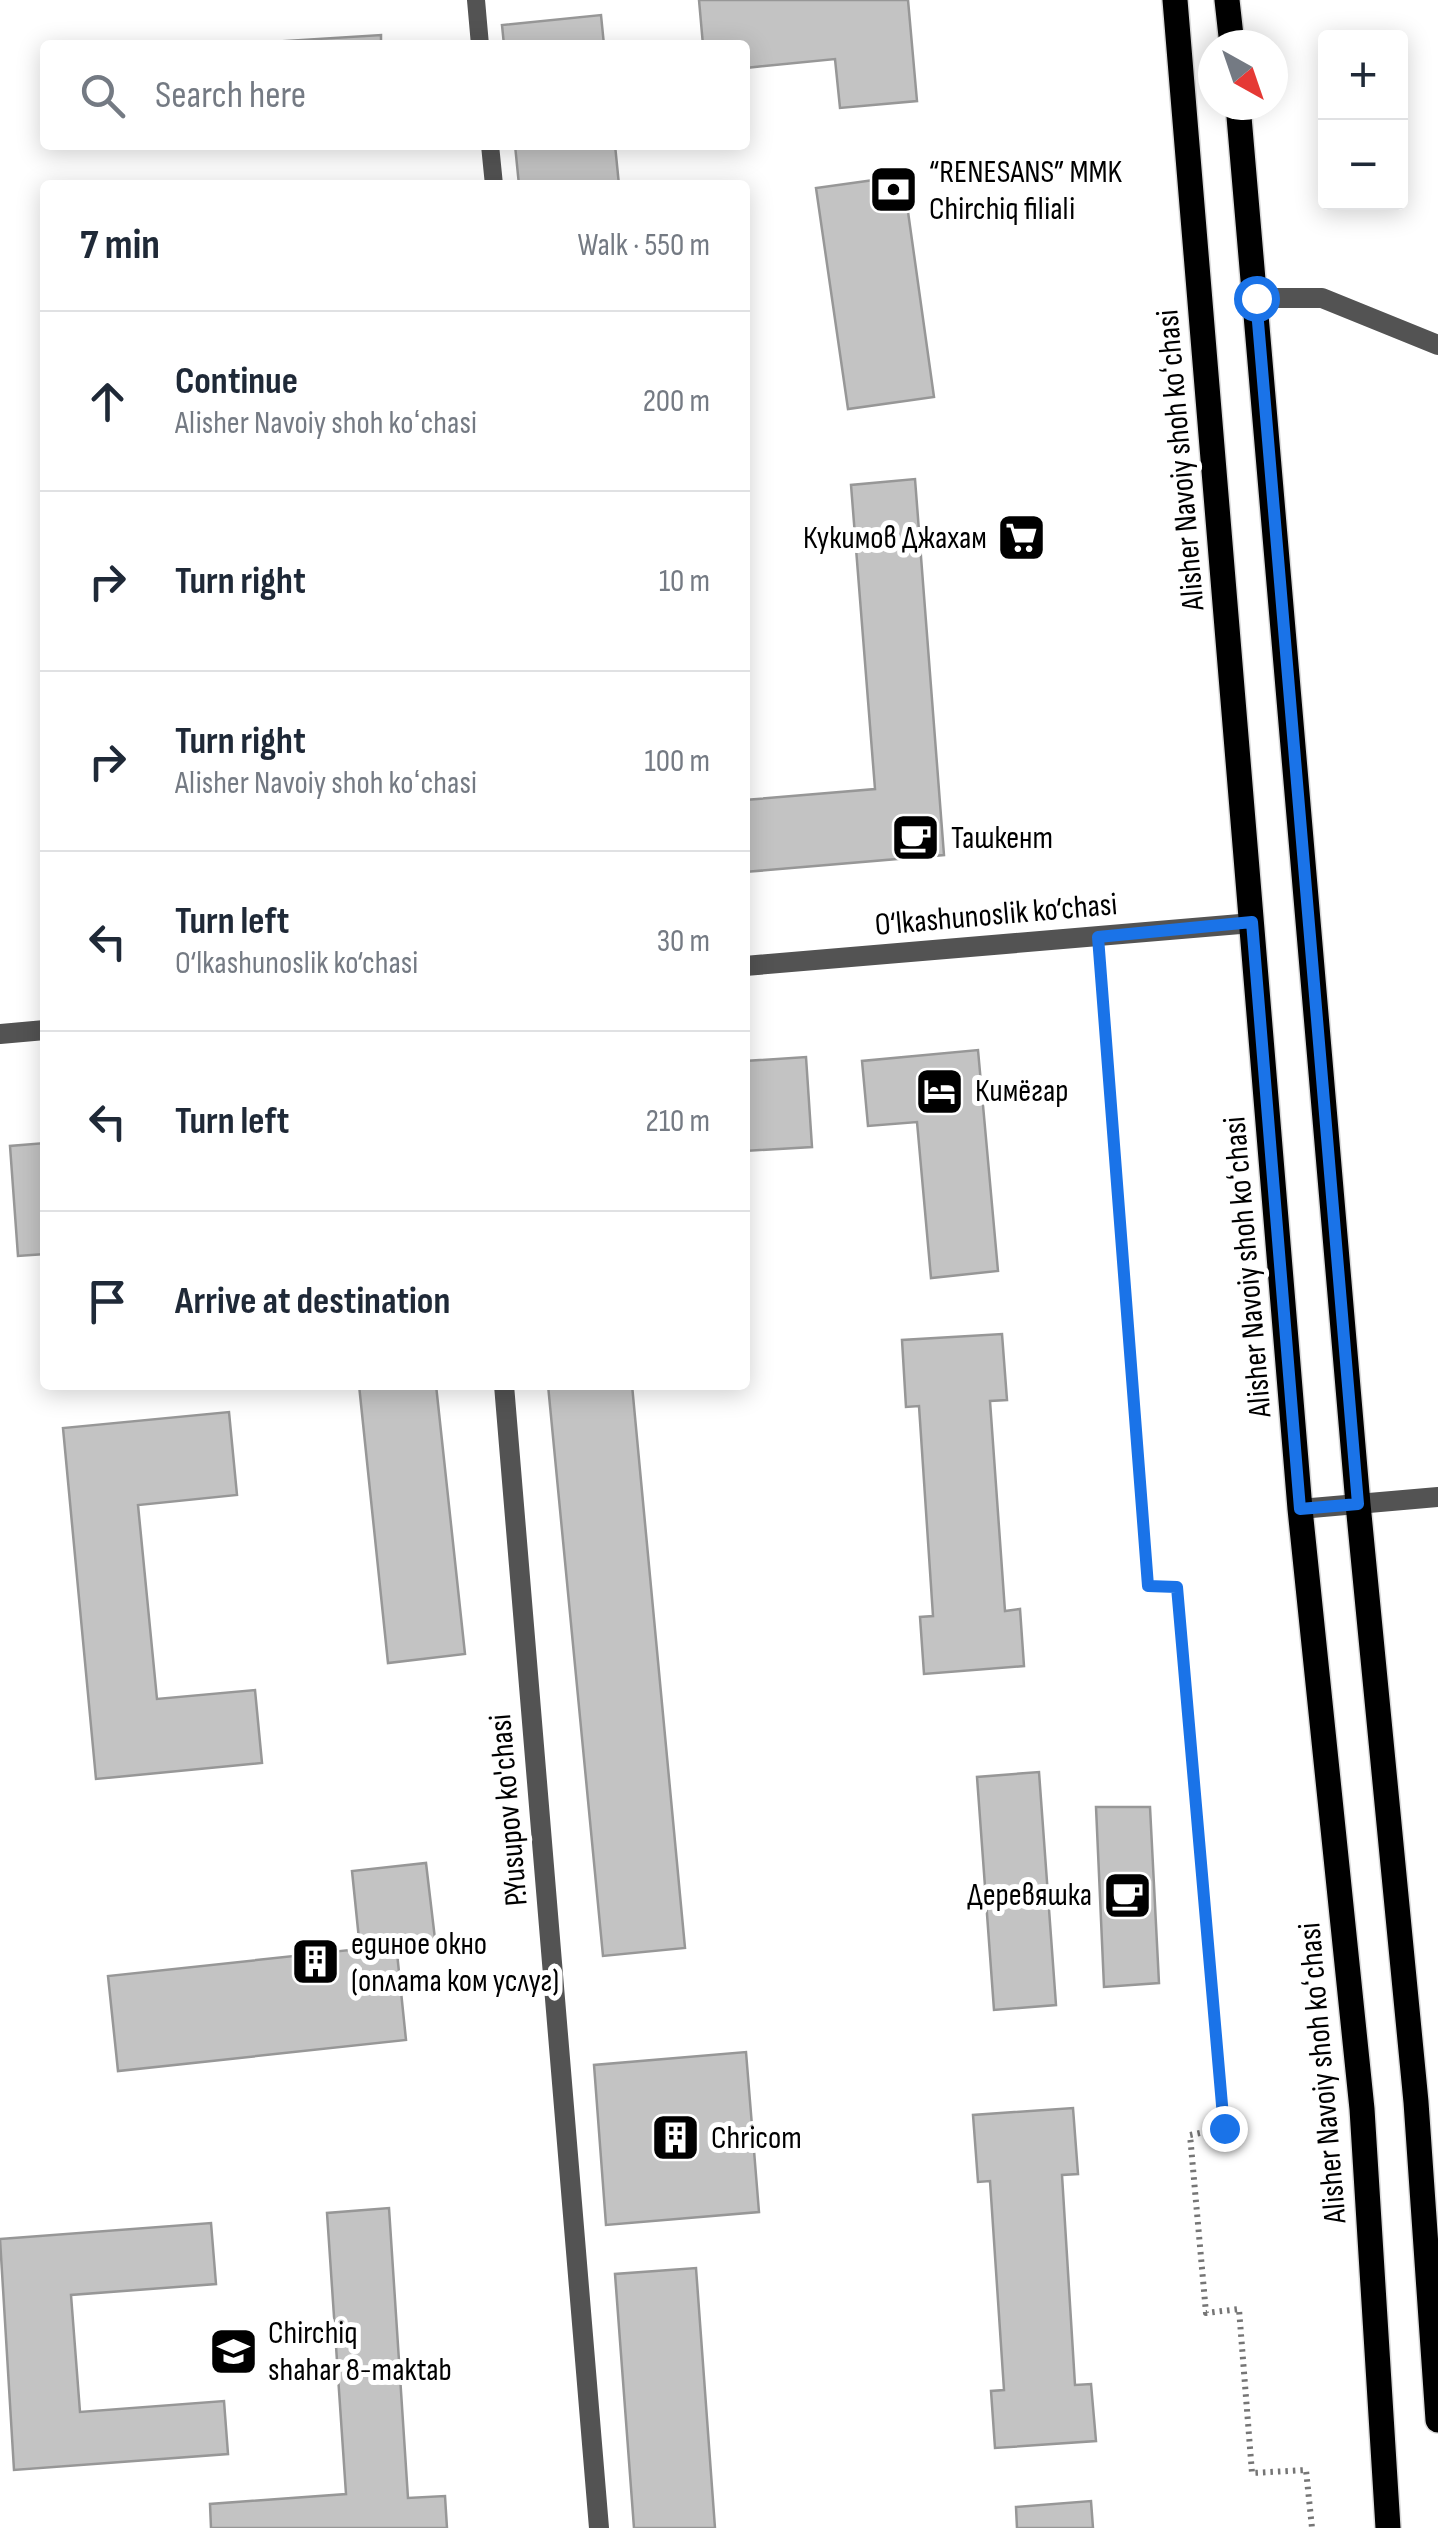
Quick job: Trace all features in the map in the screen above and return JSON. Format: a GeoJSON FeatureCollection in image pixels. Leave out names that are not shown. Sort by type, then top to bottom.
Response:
{"type":"FeatureCollection","features":[{"type":"Feature","properties":{"kind":"main road","name":"Alisher Navoiy shoh koʻchasi"},"geometry":{"type":"LineString","coordinates":[[1175,0],[1300,1509],[1362,2109],[1388,2528]]}},
{"type":"Feature","properties":{"kind":"main road"},"geometry":{"type":"LineString","coordinates":[[1228,0],[1231,30]]}},
{"type":"Feature","properties":{"kind":"main road"},"geometry":{"type":"LineString","coordinates":[[1239,120],[1358,1504],[1416,2102],[1438,2420]]}},
{"type":"Feature","properties":{"kind":"street"},"geometry":{"type":"LineString","coordinates":[[1256,298],[1322,298],[1438,345]]}},
{"type":"Feature","properties":{"kind":"street","name":"O‘lkashunoslik ko‘chasi"},"geometry":{"type":"LineString","coordinates":[[750,966],[1252,922]]}},
{"type":"Feature","properties":{"kind":"street"},"geometry":{"type":"LineString","coordinates":[[0,1034],[40,1030]]}},
{"type":"Feature","properties":{"kind":"street","name":"P.Yusupov ko'chasi"},"geometry":{"type":"LineString","coordinates":[[504,1390],[599,2528]]}},
{"type":"Feature","properties":{"kind":"street"},"geometry":{"type":"LineString","coordinates":[[1300,1509],[1438,1497]]}},
{"type":"Feature","properties":{"kind":"lane"},"geometry":{"type":"LineString","coordinates":[[476,0],[480,40]]}},
{"type":"Feature","properties":{"kind":"lane"},"geometry":{"type":"LineString","coordinates":[[490,150],[494,180]]}},
{"type":"Feature","properties":{"kind":"path"},"geometry":{"type":"LineString","coordinates":[[1098,937],[1148,1586],[1177,1587],[1224,2128],[1190,2135],[1206,2313],[1239,2309],[1252,2472],[1306,2470],[1312,2528]]}},
{"type":"Feature","properties":{"kind":"building"},"geometry":{"type":"Polygon","coordinates":[[[699,0],[908,0],[917,101],[840,108],[835,59],[750,68],[750,40],[703,40],[699,0]]]}},
{"type":"Feature","properties":{"kind":"building"},"geometry":{"type":"Polygon","coordinates":[[[601,15],[604,40],[504,40],[502,25],[601,15]]]}},
{"type":"Feature","properties":{"kind":"building"},"geometry":{"type":"Polygon","coordinates":[[[381,35],[381,40],[302,40],[381,35]]]}},
{"type":"Feature","properties":{"kind":"building"},"geometry":{"type":"Polygon","coordinates":[[[516,150],[616,150],[618,180],[518,180],[516,150]]]}},
{"type":"Feature","properties":{"kind":"building"},"geometry":{"type":"Polygon","coordinates":[[[903,176],[934,397],[848,409],[816,188],[903,176]]]}},
{"type":"Feature","properties":{"kind":"building"},"geometry":{"type":"Polygon","coordinates":[[[915,479],[944,855],[750,872],[750,800],[875,789],[851,485],[915,479]]]}},
{"type":"Feature","properties":{"kind":"building"},"geometry":{"type":"Polygon","coordinates":[[[978,1050],[998,1271],[931,1278],[917,1122],[868,1126],[862,1061],[978,1050]]]}},
{"type":"Feature","properties":{"kind":"building"},"geometry":{"type":"Polygon","coordinates":[[[806,1057],[812,1147],[750,1151],[750,1061],[806,1057]]]}},
{"type":"Feature","properties":{"kind":"building"},"geometry":{"type":"Polygon","coordinates":[[[40,1143],[40,1254],[18,1256],[10,1146],[40,1143]]]}},
{"type":"Feature","properties":{"kind":"building"},"geometry":{"type":"Polygon","coordinates":[[[1002,1334],[1007,1400],[990,1401],[1005,1611],[1020,1609],[1024,1666],[924,1674],[920,1617],[933,1616],[919,1406],[906,1407],[902,1340],[1002,1334]]]}},
{"type":"Feature","properties":{"kind":"building"},"geometry":{"type":"Polygon","coordinates":[[[360,1390],[437,1390],[465,1654],[388,1663],[360,1390]]]}},
{"type":"Feature","properties":{"kind":"building"},"geometry":{"type":"Polygon","coordinates":[[[548,1390],[632,1390],[685,1948],[603,1956],[548,1390]]]}},
{"type":"Feature","properties":{"kind":"building"},"geometry":{"type":"Polygon","coordinates":[[[229,1412],[237,1495],[138,1505],[157,1699],[255,1690],[262,1763],[96,1779],[63,1428],[229,1412]]]}},
{"type":"Feature","properties":{"kind":"building"},"geometry":{"type":"Polygon","coordinates":[[[1039,1772],[1056,2005],[994,2010],[977,1777],[1039,1772]]]}},
{"type":"Feature","properties":{"kind":"building","name":"Деревяшка"},"geometry":{"type":"Polygon","coordinates":[[[1096,1807],[1150,1807],[1159,1983],[1104,1987],[1096,1807]]]}},
{"type":"Feature","properties":{"kind":"building","name":"единое окно (оплата ком услуг)"},"geometry":{"type":"Polygon","coordinates":[[[426,1863],[435,1939],[396,1943],[406,2040],[118,2071],[108,1976],[360,1949],[352,1871],[426,1863]]]}},
{"type":"Feature","properties":{"kind":"building","name":"Chricom"},"geometry":{"type":"Polygon","coordinates":[[[746,2052],[759,2212],[606,2225],[594,2065],[746,2052]]]}},
{"type":"Feature","properties":{"kind":"building"},"geometry":{"type":"Polygon","coordinates":[[[1073,2108],[1078,2174],[1062,2175],[1075,2385],[1091,2384],[1096,2441],[995,2448],[991,2391],[1004,2390],[990,2181],[978,2182],[973,2115],[1073,2108]]]}},
{"type":"Feature","properties":{"kind":"building"},"geometry":{"type":"Polygon","coordinates":[[[389,2208],[408,2498],[445,2496],[447,2528],[211,2528],[210,2504],[346,2494],[327,2213],[389,2208]]]}},
{"type":"Feature","properties":{"kind":"building"},"geometry":{"type":"Polygon","coordinates":[[[211,2223],[216,2284],[71,2295],[80,2412],[224,2401],[228,2454],[14,2470],[0,2239],[211,2223]]]}},
{"type":"Feature","properties":{"kind":"building"},"geometry":{"type":"Polygon","coordinates":[[[696,2268],[715,2528],[634,2528],[615,2274],[696,2268]]]}},
{"type":"Feature","properties":{"kind":"building"},"geometry":{"type":"Polygon","coordinates":[[[1091,2501],[1093,2528],[1017,2528],[1016,2507],[1091,2501]]]}},
{"type":"Feature","properties":{"kind":"place","name":"“RENESANS” MMK Chirchiq filiali"},"geometry":{"type":"Point","coordinates":[894,190]}},
{"type":"Feature","properties":{"kind":"place","name":"Кукимов Джахам"},"geometry":{"type":"Point","coordinates":[1022,538]}},
{"type":"Feature","properties":{"kind":"place","name":"Ташкент"},"geometry":{"type":"Point","coordinates":[916,838]}},
{"type":"Feature","properties":{"kind":"place","name":"Кимёгар"},"geometry":{"type":"Point","coordinates":[940,1091]}},
{"type":"Feature","properties":{"kind":"place","name":"Деревяшка"},"geometry":{"type":"Point","coordinates":[1127,1895]}},
{"type":"Feature","properties":{"kind":"place","name":"единое окно (оплата ком услуг)"},"geometry":{"type":"Point","coordinates":[316,1962]}},
{"type":"Feature","properties":{"kind":"place","name":"Chricom"},"geometry":{"type":"Point","coordinates":[676,2138]}},
{"type":"Feature","properties":{"kind":"place","name":"Chirchiq shahar 8-maktab"},"geometry":{"type":"Point","coordinates":[233,2351]}},
{"type":"Feature","properties":{"kind":"route"},"geometry":{"type":"LineString","coordinates":[[1224,2128],[1177,1587],[1148,1586],[1098,937],[1252,922],[1300,1509],[1358,1504],[1256,298]]}}]}
